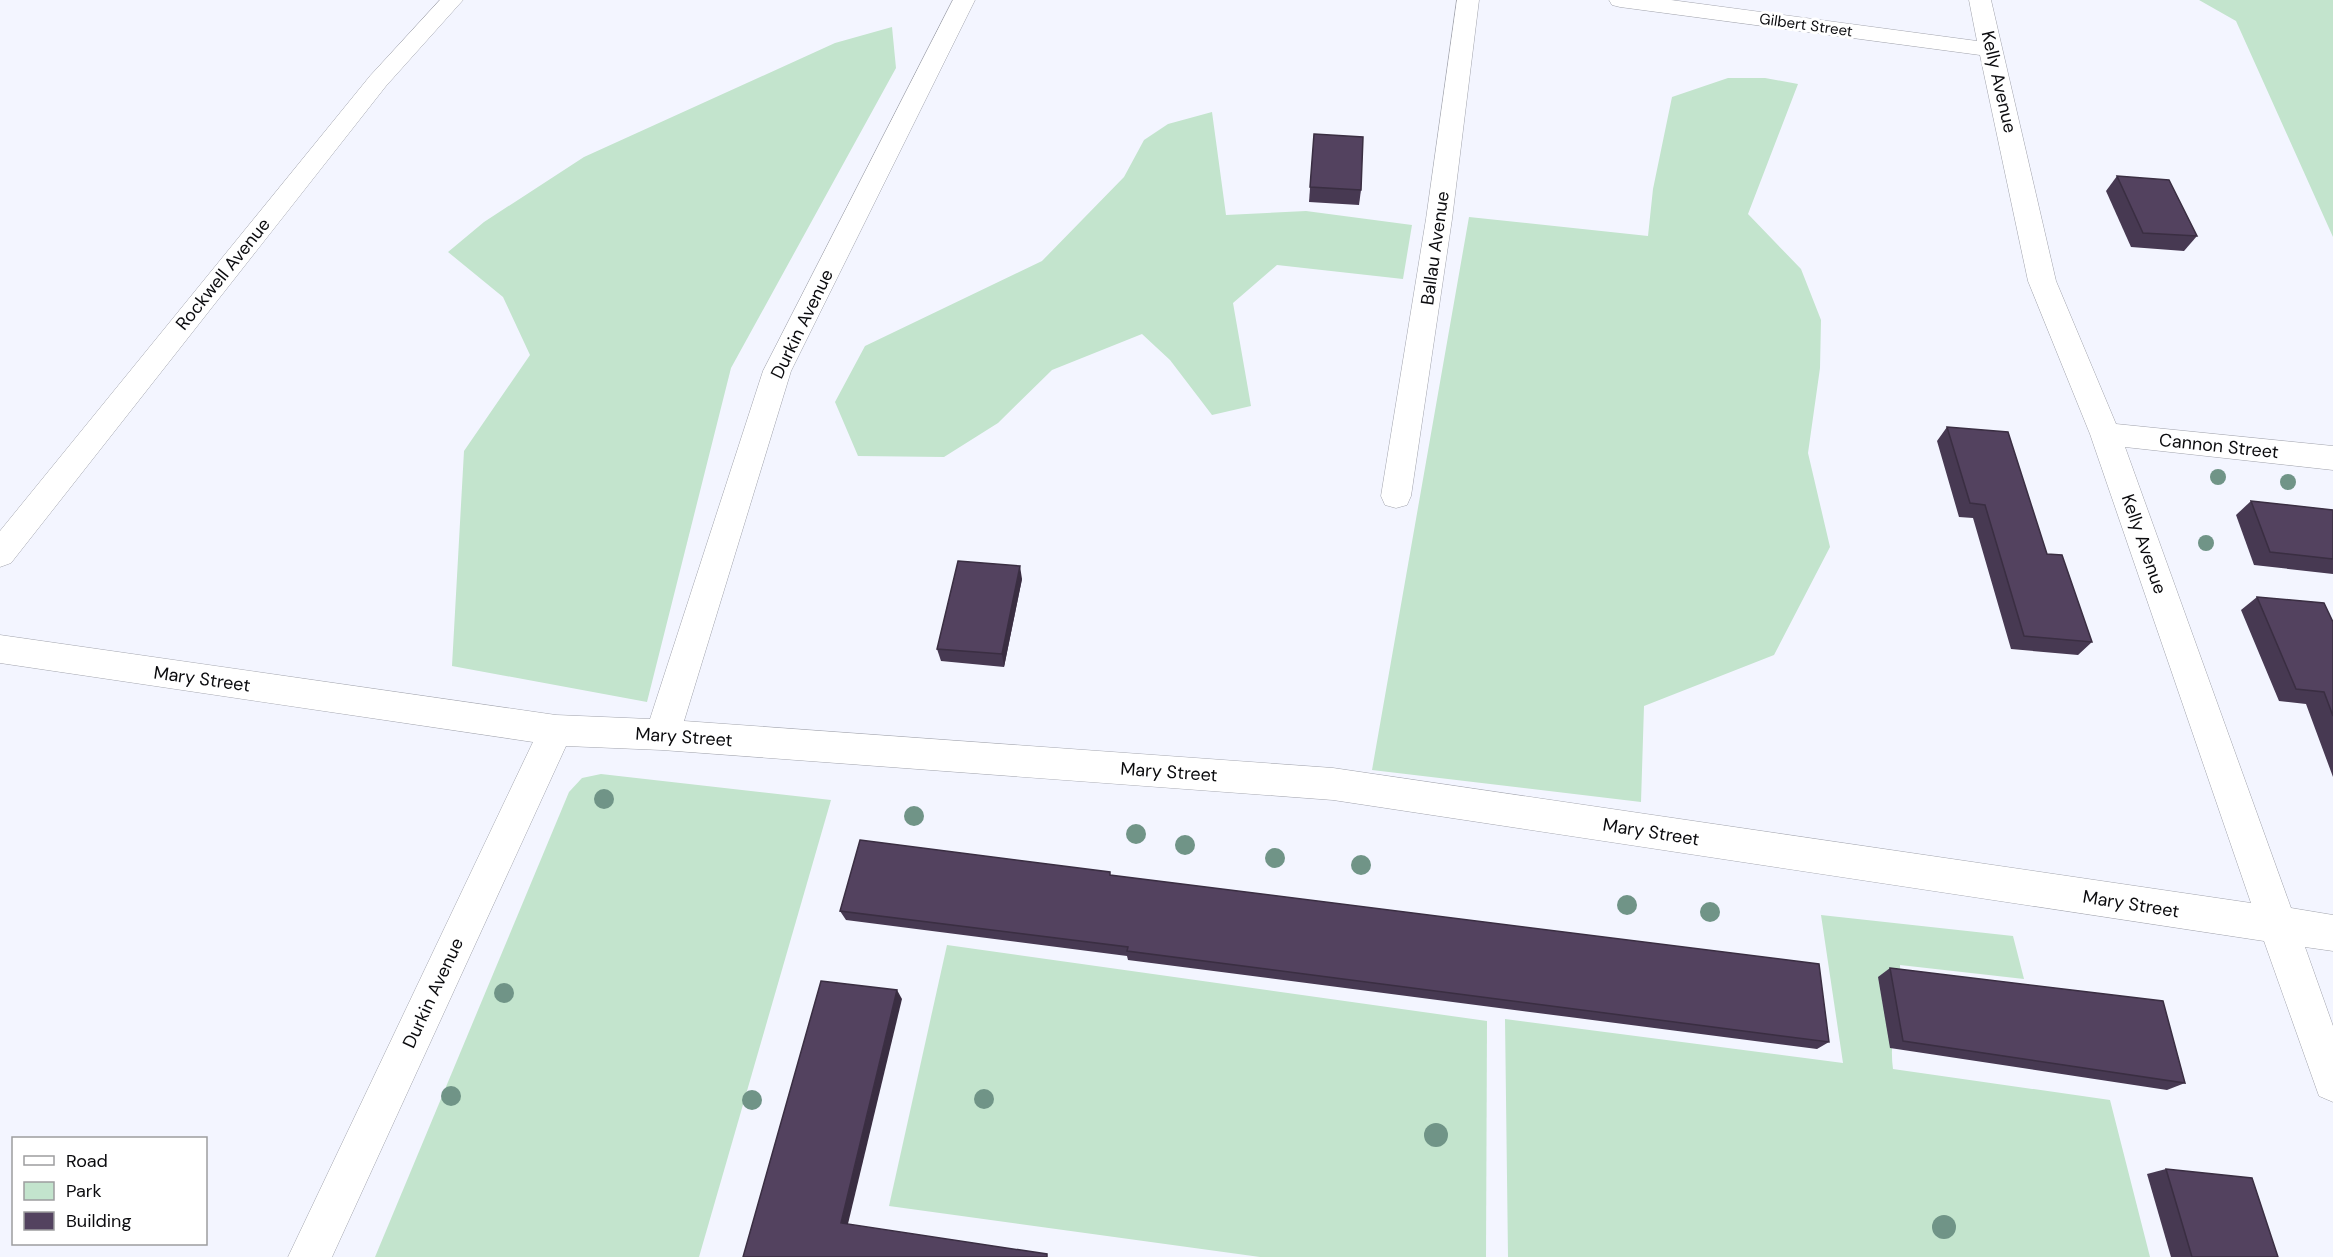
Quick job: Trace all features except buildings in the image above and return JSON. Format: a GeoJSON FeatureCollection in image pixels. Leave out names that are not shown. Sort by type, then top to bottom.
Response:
{"type":"FeatureCollection","features":[{"type":"Feature","properties":{"kind":"street","name":"Rockwell Avenue"},"geometry":{"type":"LineString","coordinates":[[0,554],[378,81],[452,0]]}},
{"type":"Feature","properties":{"kind":"street","name":"Durkin Avenue"},"geometry":{"type":"LineString","coordinates":[[662,735],[777,371],[964,0]]}},
{"type":"Feature","properties":{"kind":"street","name":"Ballau Avenue"},"geometry":{"type":"LineString","coordinates":[[1396,496],[1438,230],[1468,0]]}},
{"type":"Feature","properties":{"kind":"street","name":"Gilbert Street"},"geometry":{"type":"LineString","coordinates":[[1620,0],[1992,50]]}},
{"type":"Feature","properties":{"kind":"street","name":"Kelly Avenue"},"geometry":{"type":"LineString","coordinates":[[1980,0],[2042,280],[2105,434],[2333,1082]]}},
{"type":"Feature","properties":{"kind":"street","name":"Cannon Street"},"geometry":{"type":"LineString","coordinates":[[2105,434],[2333,458]]}},
{"type":"Feature","properties":{"kind":"street","name":"Mary Street"},"geometry":{"type":"LineString","coordinates":[[0,650],[556,730],[662,735],[1333,784],[2333,933]]}},
{"type":"Feature","properties":{"kind":"street","name":"Durkin Avenue"},"geometry":{"type":"LineString","coordinates":[[310,1257],[556,730]]}},
{"type":"Feature","properties":{"kind":"green space"},"geometry":{"type":"Polygon","coordinates":[[[2199,0],[2333,0],[2333,237],[2236,21],[2199,0]]]}},
{"type":"Feature","properties":{"kind":"green space"},"geometry":{"type":"Polygon","coordinates":[[[892,27],[896,68],[731,368],[647,702],[452,666],[464,451],[530,355],[503,297],[448,252],[484,222],[584,157],[835,43],[892,27]]]}},
{"type":"Feature","properties":{"kind":"green space"},"geometry":{"type":"Polygon","coordinates":[[[1728,78],[1765,78],[1798,84],[1748,214],[1801,269],[1821,320],[1820,368],[1808,453],[1830,547],[1774,655],[1644,706],[1641,802],[1372,770],[1469,217],[1648,236],[1653,189],[1672,97],[1728,78]]]}},
{"type":"Feature","properties":{"kind":"green space"},"geometry":{"type":"Polygon","coordinates":[[[1212,112],[1226,215],[1306,211],[1412,225],[1403,279],[1277,265],[1233,303],[1251,406],[1212,415],[1170,360],[1142,334],[1052,370],[998,423],[944,457],[858,456],[835,402],[865,346],[1042,261],[1124,177],[1144,140],[1168,124],[1212,112]]]}},
{"type":"Feature","properties":{"kind":"green space"},"geometry":{"type":"Polygon","coordinates":[[[601,774],[831,800],[699,1257],[375,1257],[569,792],[582,778],[601,774]]]}},
{"type":"Feature","properties":{"kind":"green space"},"geometry":{"type":"Polygon","coordinates":[[[1821,915],[2013,936],[2024,979],[1900,965],[1892,1043],[1893,1069],[2110,1100],[2150,1257],[1508,1257],[1505,1019],[1843,1063],[1821,915]]]}},
{"type":"Feature","properties":{"kind":"green space"},"geometry":{"type":"Polygon","coordinates":[[[947,945],[1487,1021],[1486,1257],[1260,1257],[889,1206],[947,945]]]}}]}
